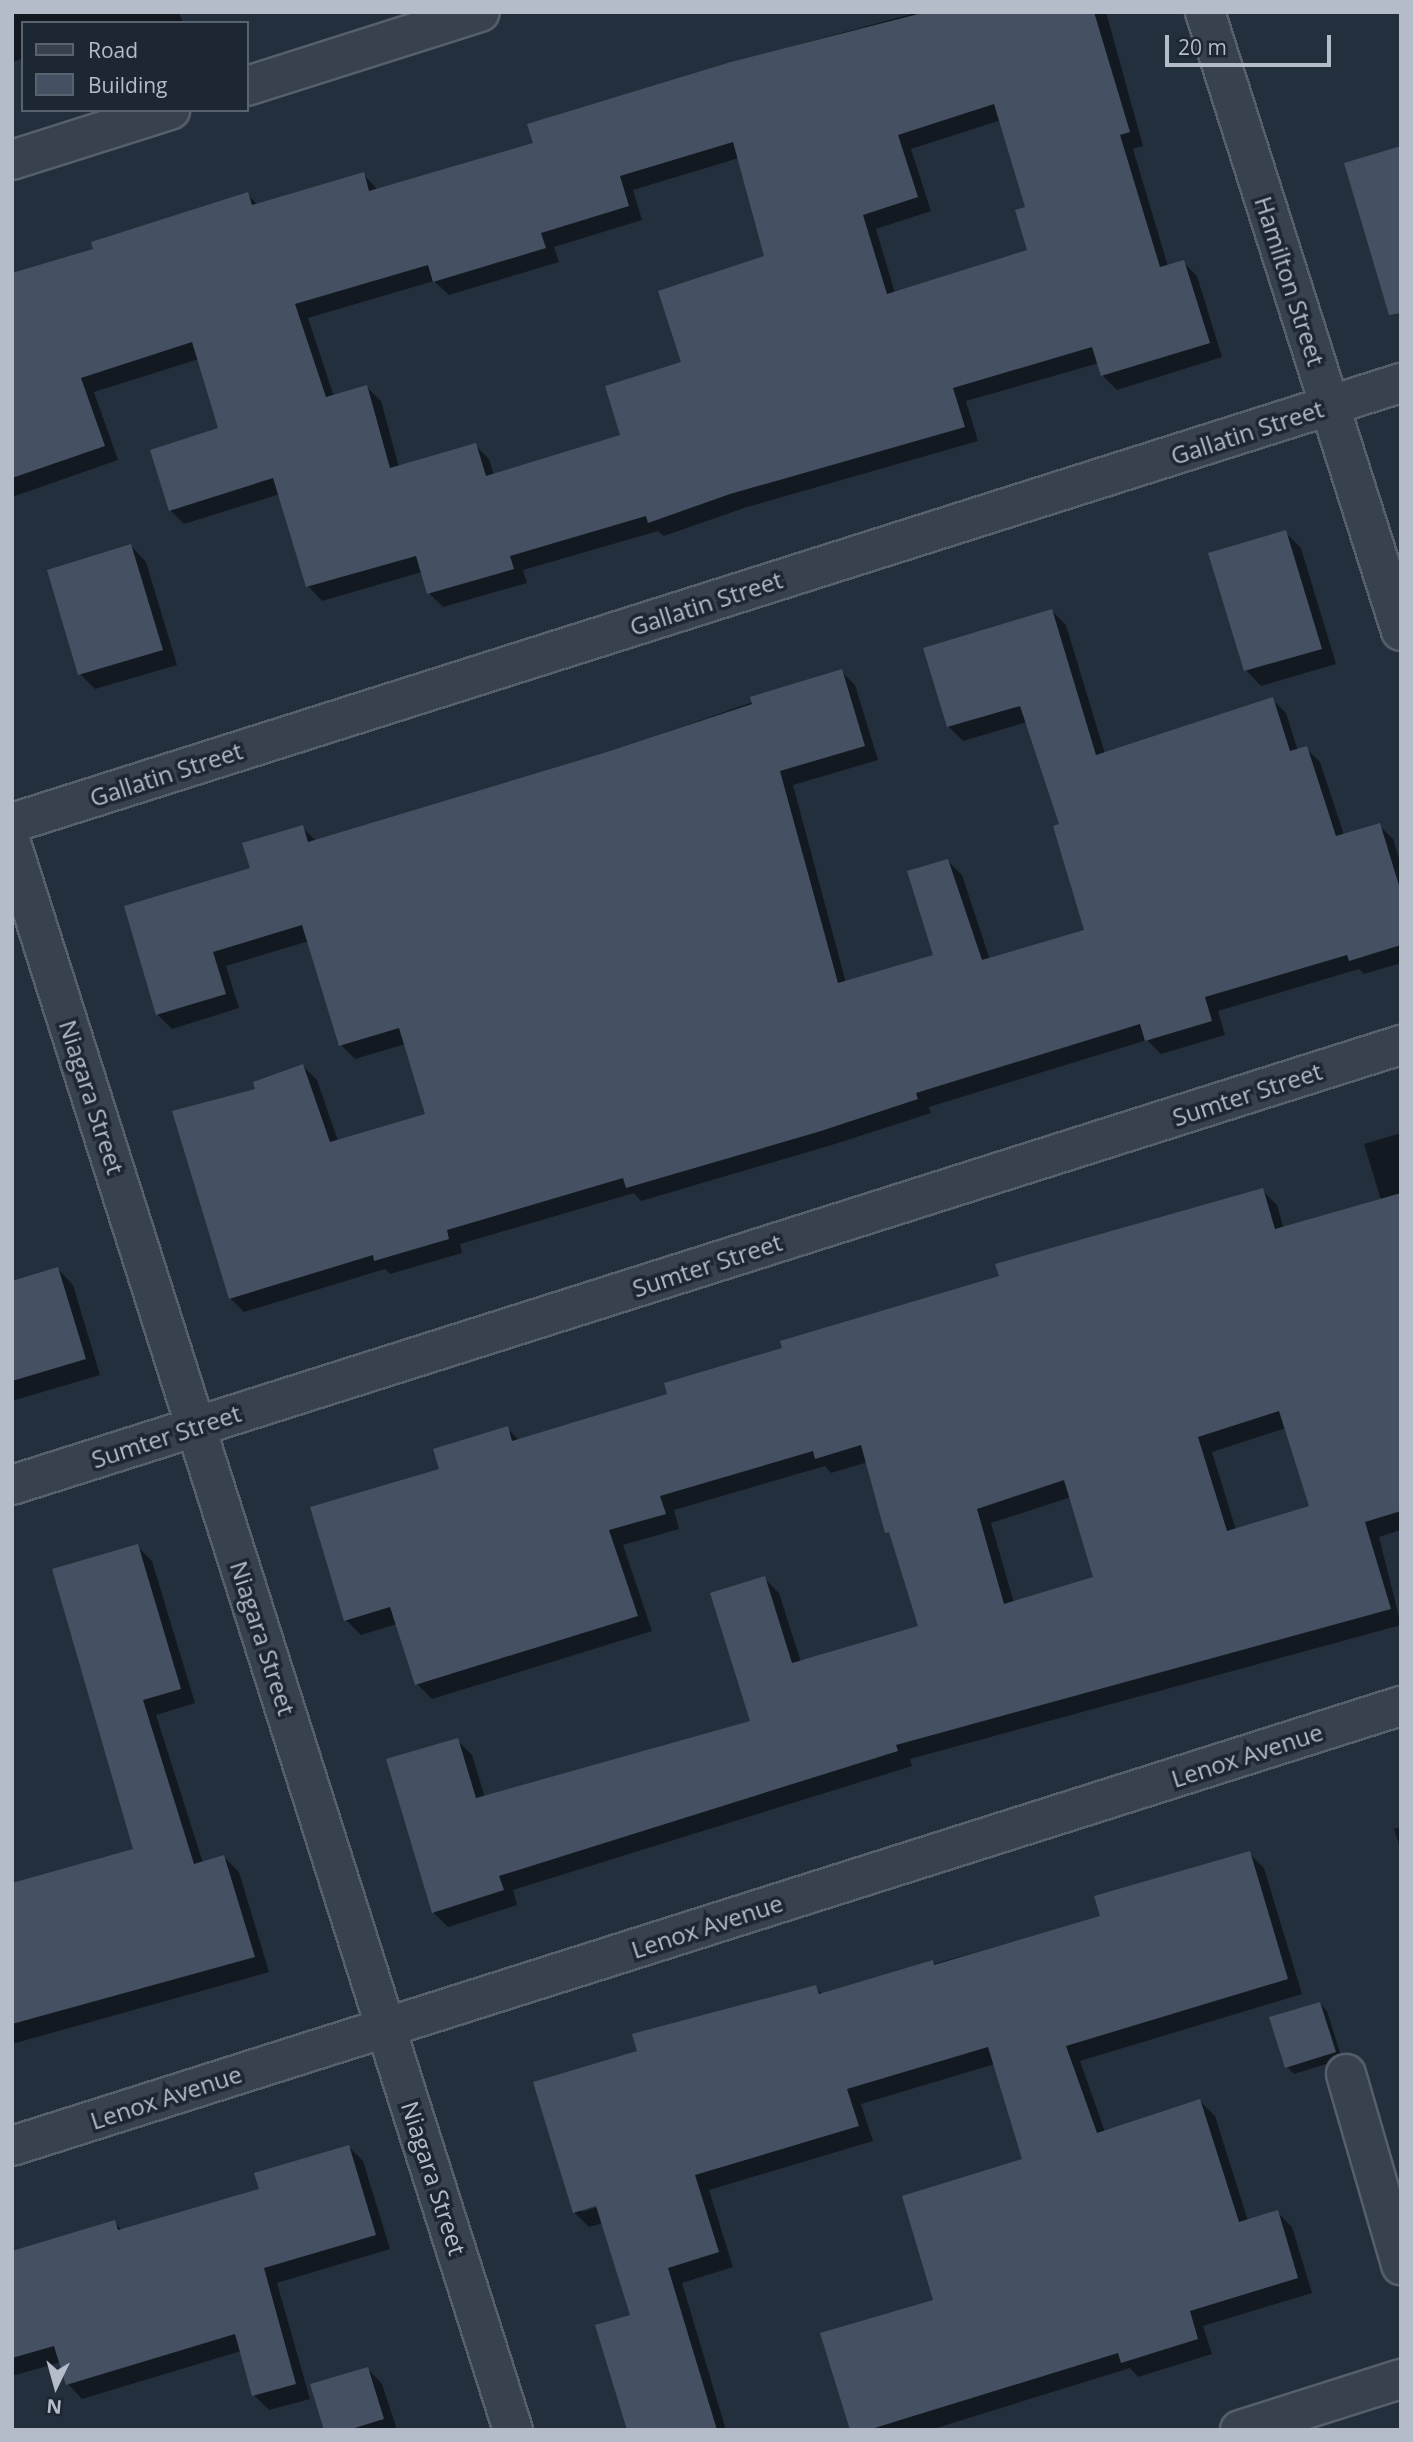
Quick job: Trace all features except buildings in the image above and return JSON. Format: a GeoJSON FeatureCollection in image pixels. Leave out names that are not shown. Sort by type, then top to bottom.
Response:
{"type":"FeatureCollection","features":[{"type":"Feature","properties":{"kind":"street"},"geometry":{"type":"LineString","coordinates":[[248,86],[480,12]]}},
{"type":"Feature","properties":{"kind":"street","name":"Hamilton Street"},"geometry":{"type":"LineString","coordinates":[[1205,12],[1401,631]]}},
{"type":"Feature","properties":{"kind":"street"},"geometry":{"type":"LineString","coordinates":[[12,160],[164,112]]}},
{"type":"Feature","properties":{"kind":"street","name":"Gallatin Street"},"geometry":{"type":"LineString","coordinates":[[12,823],[1401,383]]}},
{"type":"Feature","properties":{"kind":"street","name":"Niagara Street"},"geometry":{"type":"LineString","coordinates":[[12,846],[513,2430]]}},
{"type":"Feature","properties":{"kind":"street","name":"Sumter Street"},"geometry":{"type":"LineString","coordinates":[[12,1485],[1401,1045]]}},
{"type":"Feature","properties":{"kind":"street","name":"Lenox Avenue"},"geometry":{"type":"LineString","coordinates":[[12,2146],[1401,1706]]}},
{"type":"Feature","properties":{"kind":"street"},"geometry":{"type":"LineString","coordinates":[[1346,2074],[1401,2264]]}},
{"type":"Feature","properties":{"kind":"street"},"geometry":{"type":"LineString","coordinates":[[1240,2430],[1401,2379]]}}]}
